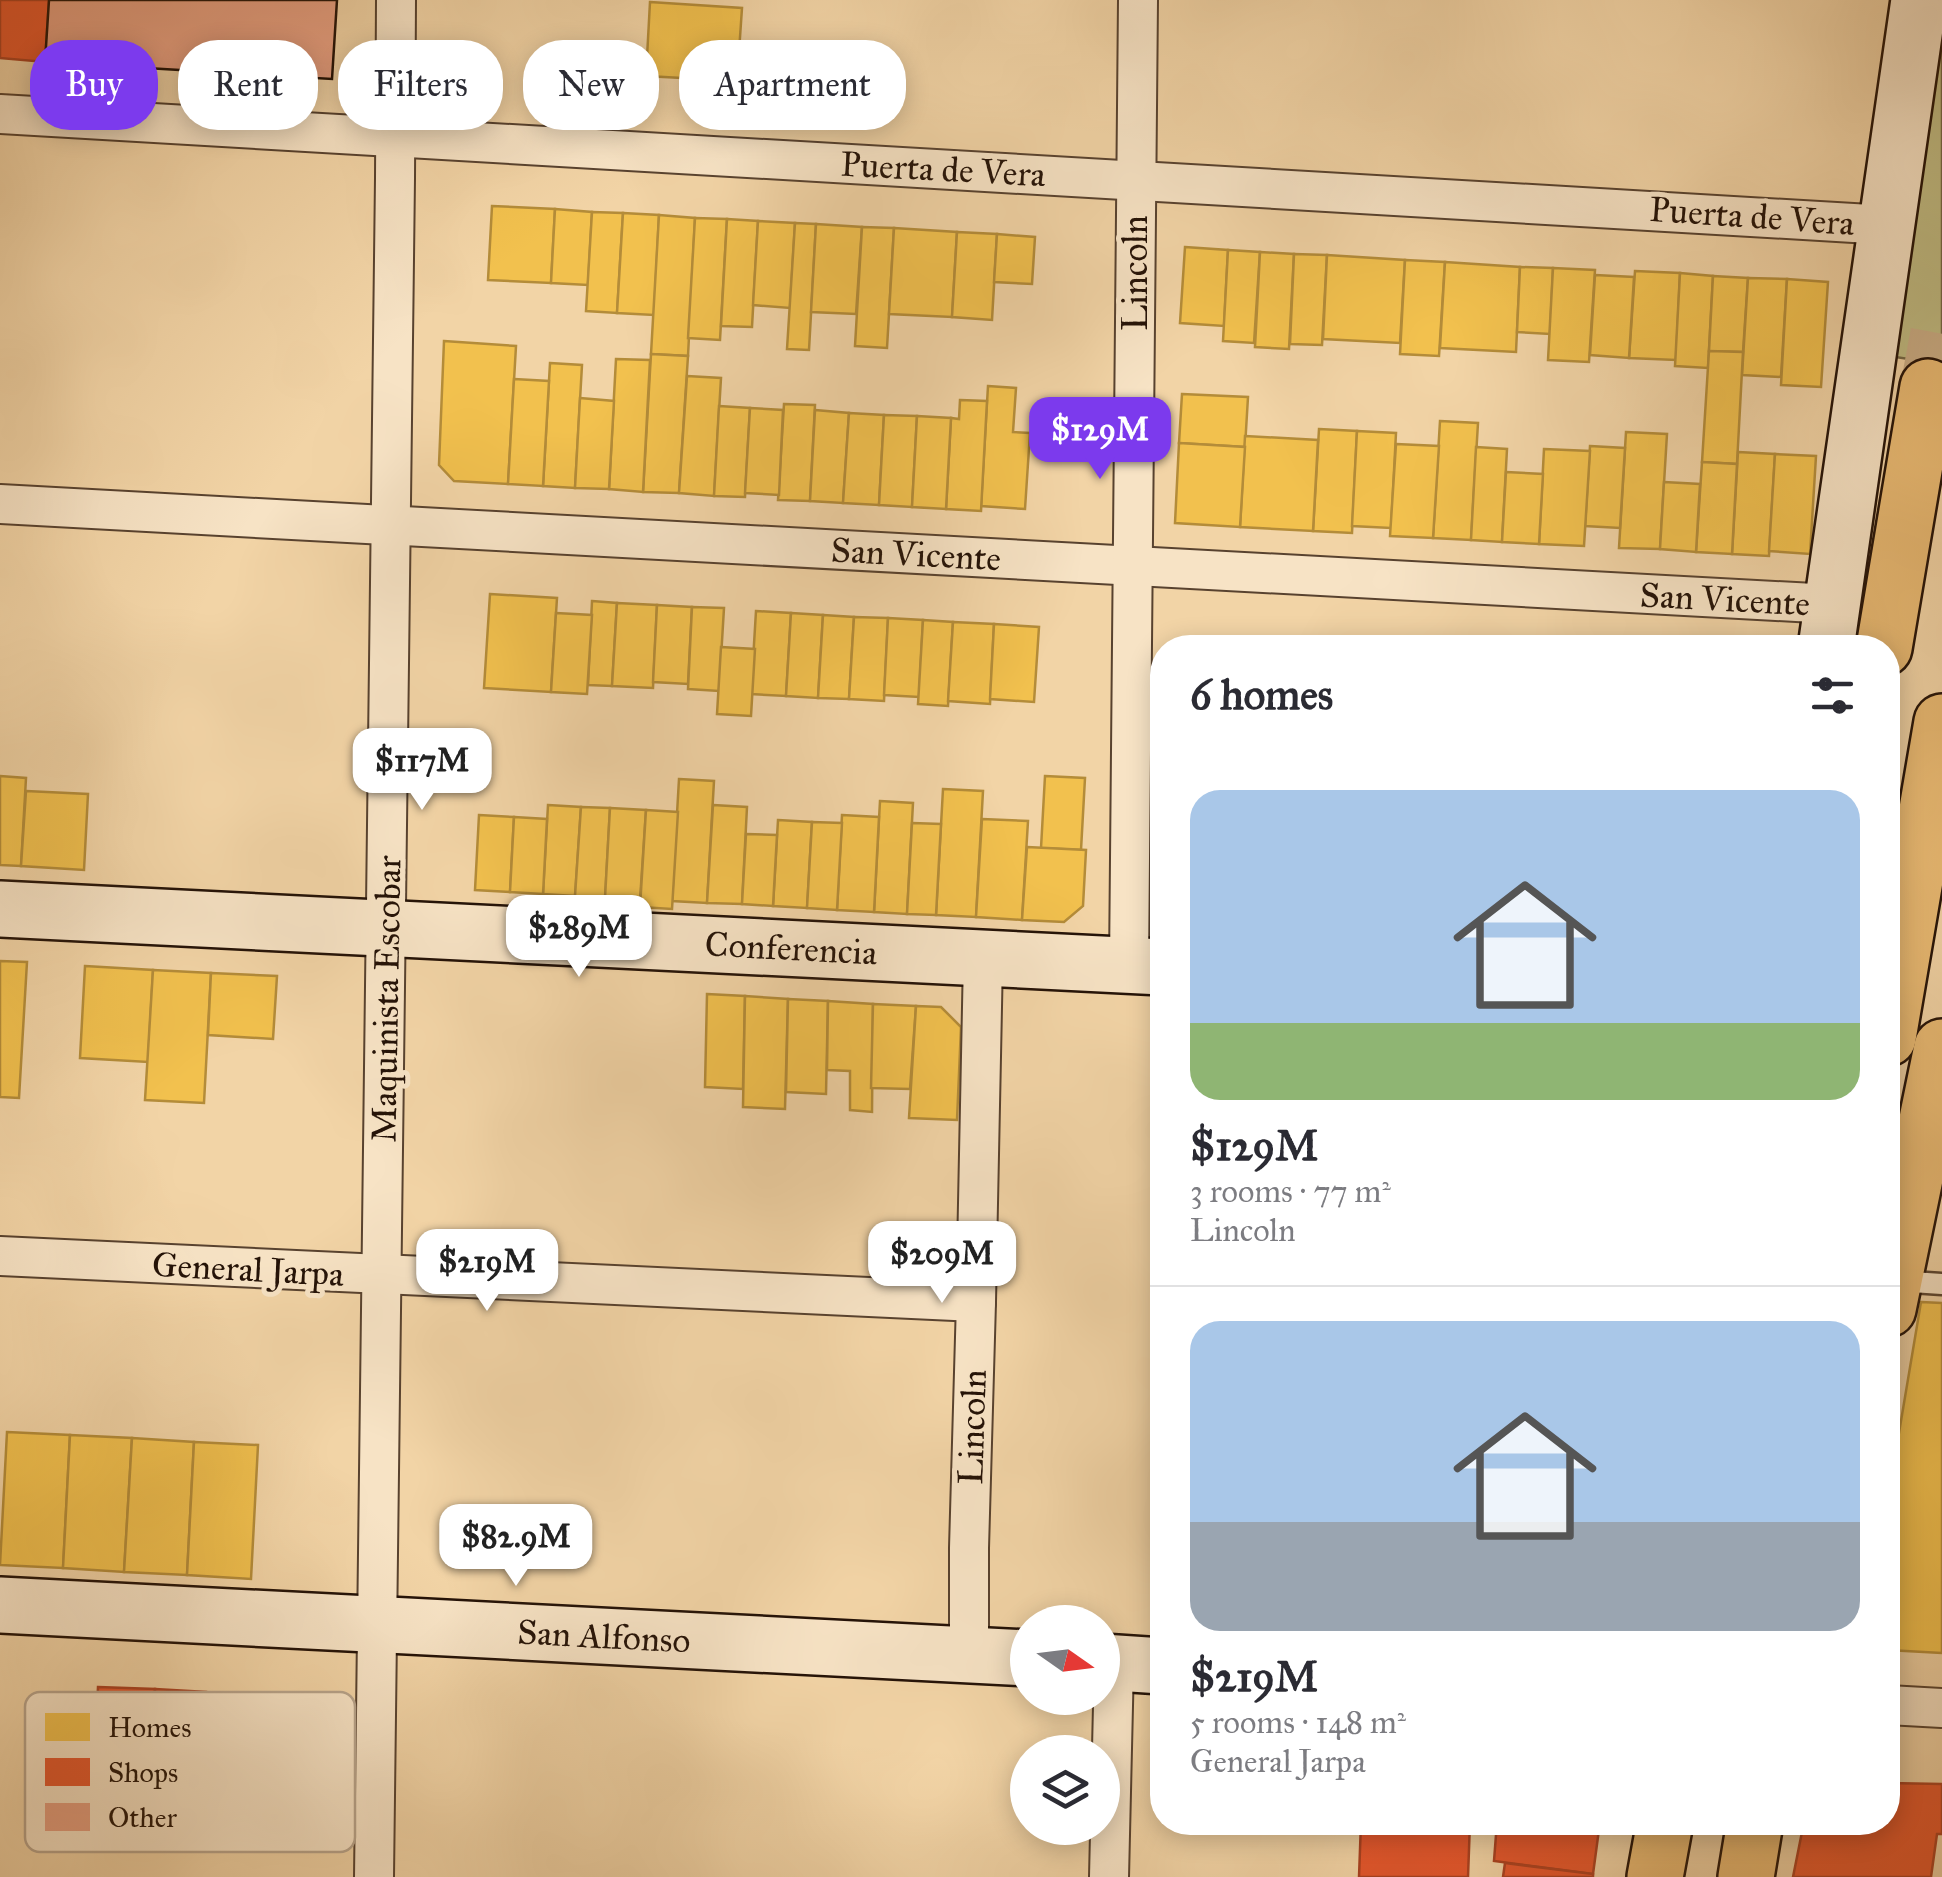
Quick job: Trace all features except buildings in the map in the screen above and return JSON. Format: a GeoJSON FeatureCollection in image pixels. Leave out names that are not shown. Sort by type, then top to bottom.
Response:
{"type":"FeatureCollection","features":[{"type":"Feature","properties":{"kind":"main road"},"geometry":{"type":"LineString","coordinates":[[1886,635],[1928,387]]}},
{"type":"Feature","properties":{"kind":"main road"},"geometry":{"type":"LineString","coordinates":[[1900,968],[1942,722]]}},
{"type":"Feature","properties":{"kind":"main road"},"geometry":{"type":"LineString","coordinates":[[1908,1291],[1942,1047]]}},
{"type":"Feature","properties":{"kind":"main road"},"geometry":{"type":"LineString","coordinates":[[1656,1877],[1663,1835]]}},
{"type":"Feature","properties":{"kind":"main road"},"geometry":{"type":"LineString","coordinates":[[1746,1877],[1754,1835]]}},
{"type":"Feature","properties":{"kind":"street","name":"Maquinista Escobar"},"geometry":{"type":"LineString","coordinates":[[374,1877],[396,0]]}},
{"type":"Feature","properties":{"kind":"street","name":"Lincoln"},"geometry":{"type":"LineString","coordinates":[[1138,0],[1134,566],[1146,966]]}},
{"type":"Feature","properties":{"kind":"street"},"geometry":{"type":"LineString","coordinates":[[1829,626],[1919,0]]}},
{"type":"Feature","properties":{"kind":"street","name":"Puerta de Vera"},"geometry":{"type":"LineString","coordinates":[[0,114],[1887,224]]}},
{"type":"Feature","properties":{"kind":"street","name":"San Vicente"},"geometry":{"type":"LineString","coordinates":[[0,504],[1134,566],[1829,626]]}},
{"type":"Feature","properties":{"kind":"street","name":"Conferencia"},"geometry":{"type":"LineString","coordinates":[[0,908],[1146,966]]}},
{"type":"Feature","properties":{"kind":"street","name":"Lincoln"},"geometry":{"type":"LineString","coordinates":[[969,1655],[983,958]]}},
{"type":"Feature","properties":{"kind":"street","name":"General Jarpa"},"geometry":{"type":"LineString","coordinates":[[0,1256],[976,1302]]}},
{"type":"Feature","properties":{"kind":"street","name":"San Alfonso"},"geometry":{"type":"LineString","coordinates":[[0,1605],[1010,1657]]}},
{"type":"Feature","properties":{"kind":"street"},"geometry":{"type":"LineString","coordinates":[[1109,1877],[1126,1663]]}},
{"type":"Feature","properties":{"kind":"street"},"geometry":{"type":"LineString","coordinates":[[1900,1706],[1942,1708]]}},
{"type":"Feature","properties":{"kind":"shaded area"},"geometry":{"type":"Polygon","coordinates":[[[1942,0],[1942,364],[1882,355],[1942,0]]]}},
{"type":"Feature","properties":{"kind":"tunnel"},"geometry":{"type":"LineString","coordinates":[[1928,387],[1942,311]]}}]}
